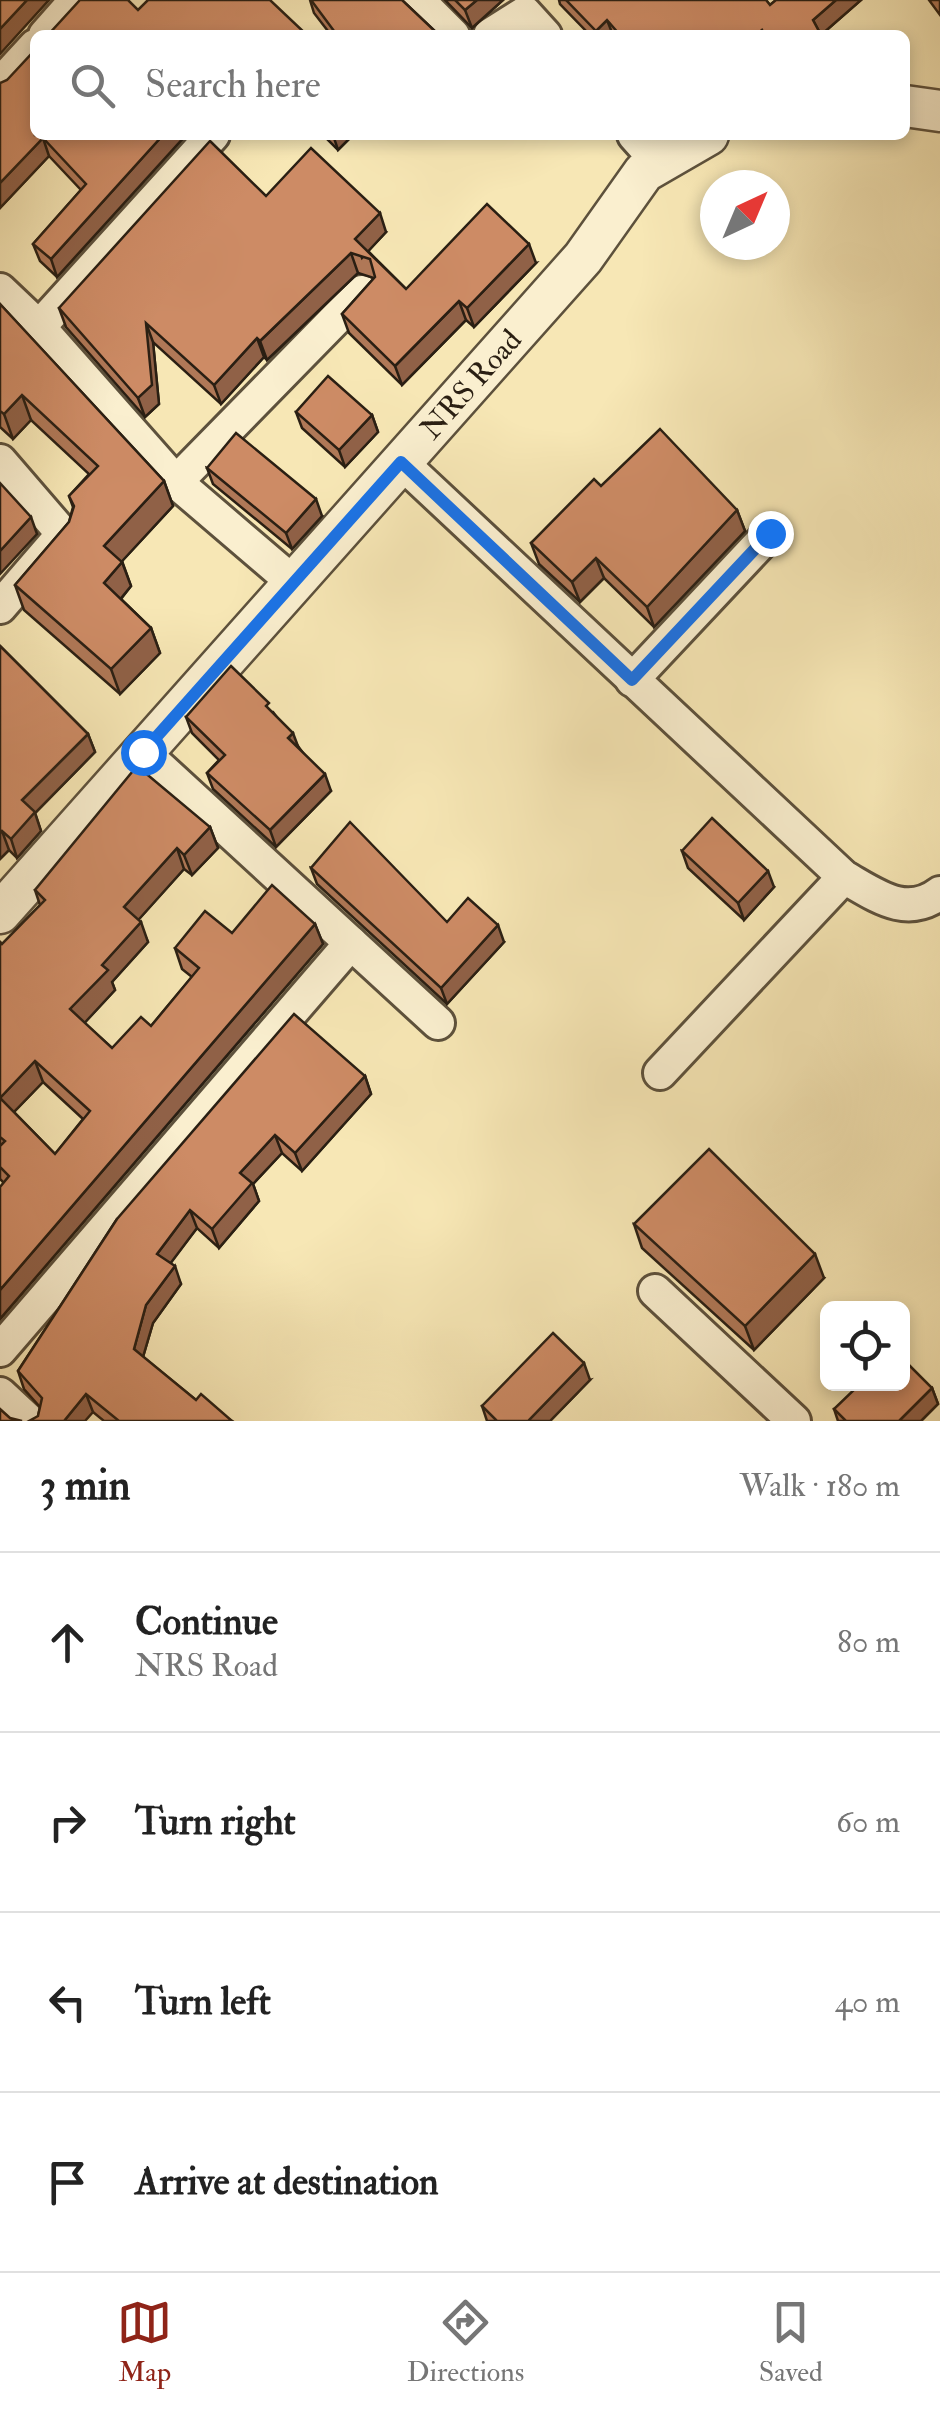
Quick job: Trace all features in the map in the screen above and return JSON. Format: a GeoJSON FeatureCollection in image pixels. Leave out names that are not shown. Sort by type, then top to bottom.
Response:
{"type":"FeatureCollection","features":[{"type":"Feature","properties":{"kind":"street"},"geometry":{"type":"LineString","coordinates":[[49,30],[76,0]]}},
{"type":"Feature","properties":{"kind":"street"},"geometry":{"type":"LineString","coordinates":[[418,0],[448,30]]}},
{"type":"Feature","properties":{"kind":"street"},"geometry":{"type":"LineString","coordinates":[[502,30],[536,16]]}},
{"type":"Feature","properties":{"kind":"street"},"geometry":{"type":"LineString","coordinates":[[0,84],[30,51]]}},
{"type":"Feature","properties":{"kind":"street"},"geometry":{"type":"LineString","coordinates":[[910,107],[940,110]]}},
{"type":"Feature","properties":{"kind":"street"},"geometry":{"type":"LineString","coordinates":[[38,326],[208,140]]}},
{"type":"Feature","properties":{"kind":"street","name":"NRS Road"},"geometry":{"type":"LineString","coordinates":[[0,913],[582,258],[644,172],[647,149],[686,140]]}},
{"type":"Feature","properties":{"kind":"street"},"geometry":{"type":"LineString","coordinates":[[0,290],[38,326],[176,482],[294,583]]}},
{"type":"Feature","properties":{"kind":"street"},"geometry":{"type":"LineString","coordinates":[[176,482],[362,292]]}},
{"type":"Feature","properties":{"kind":"street"},"geometry":{"type":"LineString","coordinates":[[0,461],[64,534],[0,607]]}},
{"type":"Feature","properties":{"kind":"street"},"geometry":{"type":"LineString","coordinates":[[401,462],[844,878],[896,906],[930,900],[940,893]]}},
{"type":"Feature","properties":{"kind":"street"},"geometry":{"type":"LineString","coordinates":[[632,680],[770,533]]}},
{"type":"Feature","properties":{"kind":"street"},"geometry":{"type":"LineString","coordinates":[[143,752],[438,1023]]}},
{"type":"Feature","properties":{"kind":"street"},"geometry":{"type":"LineString","coordinates":[[660,1073],[844,878]]}},
{"type":"Feature","properties":{"kind":"street"},"geometry":{"type":"LineString","coordinates":[[0,1350],[351,943]]}},
{"type":"Feature","properties":{"kind":"street"},"geometry":{"type":"LineString","coordinates":[[654,1291],[794,1421]]}},
{"type":"Feature","properties":{"kind":"street"},"geometry":{"type":"LineString","coordinates":[[0,1394],[29,1421]]}},
{"type":"Feature","properties":{"kind":"building"},"geometry":{"type":"Polygon","coordinates":[[[0,0],[27,0],[0,29],[0,0]]]}},
{"type":"Feature","properties":{"kind":"building"},"geometry":{"type":"Polygon","coordinates":[[[80,0],[128,0],[138,10],[148,0],[270,0],[302,30],[53,30],[80,0]]]}},
{"type":"Feature","properties":{"kind":"building"},"geometry":{"type":"Polygon","coordinates":[[[311,0],[402,0],[434,30],[333,30],[311,0]]]}},
{"type":"Feature","properties":{"kind":"building"},"geometry":{"type":"Polygon","coordinates":[[[455,0],[477,0],[465,10],[455,0]]]}},
{"type":"Feature","properties":{"kind":"building"},"geometry":{"type":"Polygon","coordinates":[[[566,0],[766,0],[770,5],[776,0],[836,0],[813,20],[818,30],[616,30],[607,20],[595,30],[566,0]]]}},
{"type":"Feature","properties":{"kind":"building"},"geometry":{"type":"Polygon","coordinates":[[[30,55],[30,140],[41,140],[0,183],[0,83],[30,55]]]}},
{"type":"Feature","properties":{"kind":"building"},"geometry":{"type":"Polygon","coordinates":[[[45,140],[158,140],[51,259],[33,244],[86,184],[45,140]]]}},
{"type":"Feature","properties":{"kind":"building"},"geometry":{"type":"Polygon","coordinates":[[[210,141],[266,196],[311,148],[380,213],[355,239],[406,289],[487,204],[529,244],[467,308],[459,301],[395,366],[342,314],[375,277],[370,259],[351,253],[260,341],[257,338],[214,385],[146,323],[152,385],[138,398],[59,308],[210,141]]]}},
{"type":"Feature","properties":{"kind":"building"},"geometry":{"type":"Polygon","coordinates":[[[0,304],[164,481],[104,546],[122,562],[104,583],[151,628],[111,669],[15,585],[69,522],[74,506],[69,496],[98,466],[22,395],[4,414],[0,411],[0,304]]]}},
{"type":"Feature","properties":{"kind":"building"},"geometry":{"type":"Polygon","coordinates":[[[328,376],[372,415],[339,450],[296,412],[328,376]]]}},
{"type":"Feature","properties":{"kind":"building"},"geometry":{"type":"Polygon","coordinates":[[[660,429],[737,510],[647,607],[596,558],[572,582],[531,543],[594,479],[601,486],[660,429]]]}},
{"type":"Feature","properties":{"kind":"building"},"geometry":{"type":"Polygon","coordinates":[[[236,433],[316,499],[286,533],[207,468],[236,433]]]}},
{"type":"Feature","properties":{"kind":"building"},"geometry":{"type":"Polygon","coordinates":[[[0,483],[31,517],[0,551],[0,483]]]}},
{"type":"Feature","properties":{"kind":"building"},"geometry":{"type":"Polygon","coordinates":[[[0,646],[88,734],[22,800],[35,812],[11,839],[0,833],[0,646]]]}},
{"type":"Feature","properties":{"kind":"building"},"geometry":{"type":"Polygon","coordinates":[[[231,666],[269,703],[266,706],[293,733],[288,738],[325,774],[270,830],[207,773],[225,755],[186,717],[231,666]]]}},
{"type":"Feature","properties":{"kind":"building"},"geometry":{"type":"Polygon","coordinates":[[[137,766],[210,827],[184,855],[177,848],[124,907],[141,922],[102,965],[108,970],[70,1009],[112,1048],[141,1017],[151,1026],[199,968],[175,948],[205,911],[232,933],[272,885],[315,924],[0,1290],[0,1187],[9,1176],[0,1167],[0,1146],[5,1141],[0,1137],[0,1098],[0,942],[45,900],[35,890],[137,766]],[[35,1061],[0,1098],[55,1154],[90,1111],[35,1061]]]}},
{"type":"Feature","properties":{"kind":"building"},"geometry":{"type":"Polygon","coordinates":[[[712,818],[768,871],[738,903],[682,851],[712,818]]]}},
{"type":"Feature","properties":{"kind":"building"},"geometry":{"type":"Polygon","coordinates":[[[350,822],[447,922],[468,898],[498,925],[441,988],[311,868],[350,822]]]}},
{"type":"Feature","properties":{"kind":"building"},"geometry":{"type":"Polygon","coordinates":[[[294,1014],[365,1076],[295,1153],[275,1135],[240,1173],[252,1183],[212,1229],[190,1210],[157,1254],[175,1266],[146,1305],[134,1349],[196,1400],[201,1394],[232,1421],[119,1421],[86,1394],[64,1421],[29,1421],[38,1416],[42,1398],[18,1371],[117,1219],[294,1014]]]}},
{"type":"Feature","properties":{"kind":"building"},"geometry":{"type":"Polygon","coordinates":[[[709,1149],[815,1254],[745,1326],[634,1224],[709,1149]]]}},
{"type":"Feature","properties":{"kind":"building"},"geometry":{"type":"Polygon","coordinates":[[[553,1333],[584,1363],[528,1421],[497,1421],[482,1406],[553,1333]]]}},
{"type":"Feature","properties":{"kind":"building"},"geometry":{"type":"Polygon","coordinates":[[[910,1366],[932,1388],[899,1421],[846,1421],[834,1409],[853,1391],[910,1391],[910,1366]]]}},
{"type":"Feature","properties":{"kind":"building"},"geometry":{"type":"Polygon","coordinates":[[[0,1409],[10,1418],[22,1421],[0,1421],[0,1409]]]}},
{"type":"Feature","properties":{"kind":"route"},"geometry":{"type":"LineString","coordinates":[[143,752],[401,462],[632,680],[770,533]]}}]}
